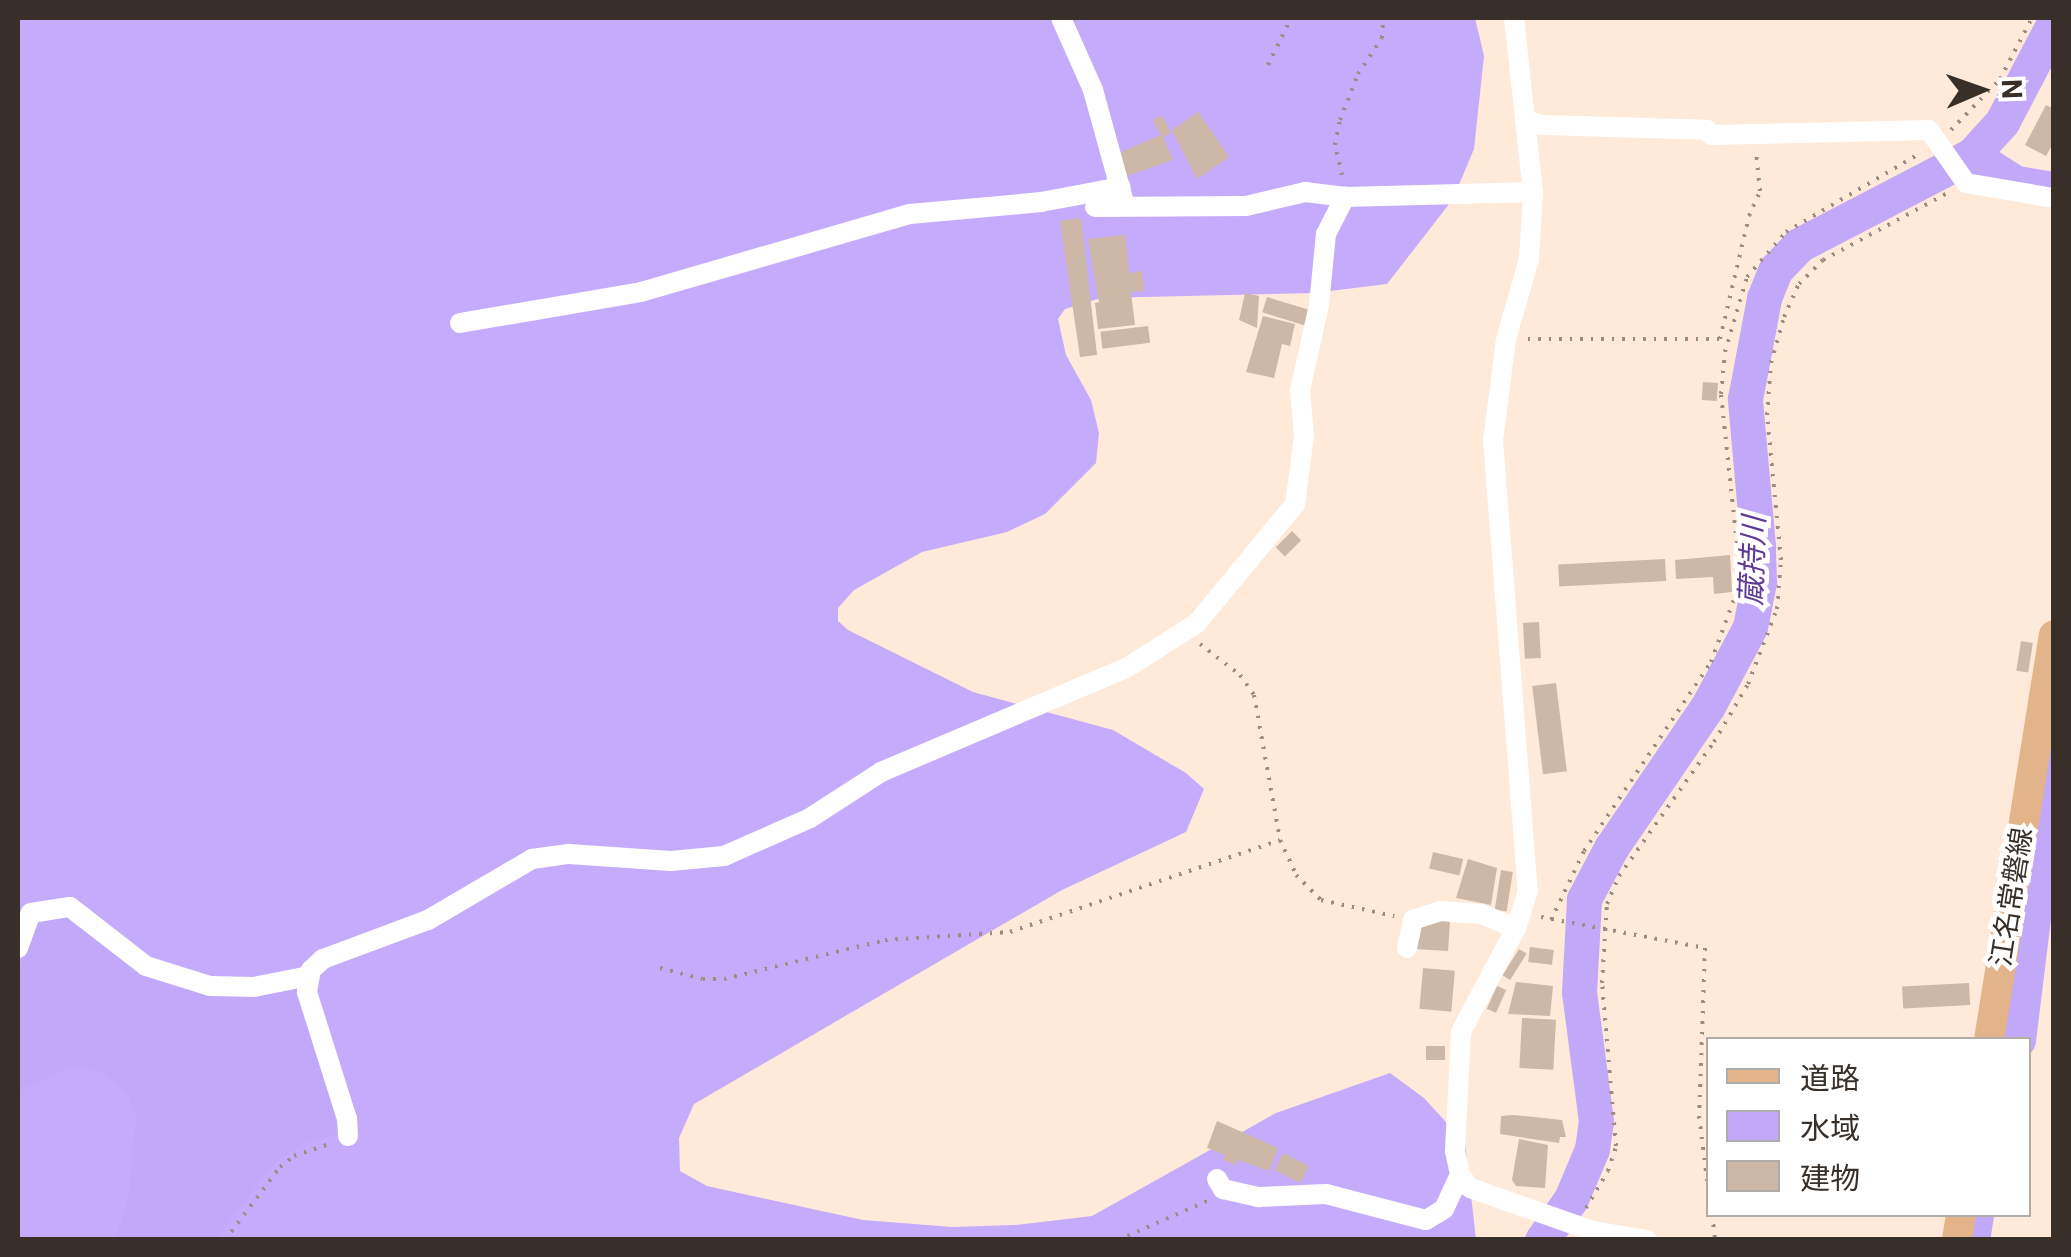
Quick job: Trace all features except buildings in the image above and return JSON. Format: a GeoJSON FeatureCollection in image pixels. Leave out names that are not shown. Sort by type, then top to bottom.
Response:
{"type":"FeatureCollection","features":[{"type":"Feature","properties":{"kind":"main road","name":"江名常磐線"},"geometry":{"type":"LineString","coordinates":[[1989,1037],[2054,635]]}},
{"type":"Feature","properties":{"kind":"street"},"geometry":{"type":"LineString","coordinates":[[1061,18],[1093,90],[1122,196]]}},
{"type":"Feature","properties":{"kind":"street"},"geometry":{"type":"LineString","coordinates":[[1514,18],[1534,192],[1529,260],[1506,340],[1493,440],[1528,856],[1519,920],[1462,1032],[1456,1151],[1460,1174],[1470,1188],[1577,1225],[1647,1240]]}},
{"type":"Feature","properties":{"kind":"street"},"geometry":{"type":"LineString","coordinates":[[1525,120],[1543,125],[1707,130],[1711,135],[1929,130],[1966,184],[2054,198]]}},
{"type":"Feature","properties":{"kind":"street"},"geometry":{"type":"LineString","coordinates":[[460,322],[642,292],[910,214],[1122,196],[1246,206],[1305,192],[1345,197],[1534,192]]}},
{"type":"Feature","properties":{"kind":"street"},"geometry":{"type":"LineString","coordinates":[[1095,207],[1122,196]]}},
{"type":"Feature","properties":{"kind":"street"},"geometry":{"type":"LineString","coordinates":[[348,1136],[347,1119],[307,992],[309,976],[323,960],[428,920],[532,859],[569,854],[672,861],[724,856],[810,818],[881,772],[1128,667],[1184,634],[1216,603],[1247,558],[1295,504],[1304,436],[1300,390],[1314,332],[1326,234],[1345,197]]}},
{"type":"Feature","properties":{"kind":"street"},"geometry":{"type":"LineString","coordinates":[[18,948],[30,913],[70,907],[132,958],[181,978],[224,989],[309,976]]}},
{"type":"Feature","properties":{"kind":"street"},"geometry":{"type":"LineString","coordinates":[[1408,948],[1413,920],[1461,911],[1519,920]]}},
{"type":"Feature","properties":{"kind":"street"},"geometry":{"type":"LineString","coordinates":[[1220,1184],[1259,1197],[1326,1194],[1426,1220],[1444,1209],[1460,1174]]}},
{"type":"Feature","properties":{"kind":"path"},"geometry":{"type":"LineString","coordinates":[[1268,65],[1290,18]]}},
{"type":"Feature","properties":{"kind":"path"},"geometry":{"type":"LineString","coordinates":[[1345,197],[1336,160],[1340,120],[1358,74],[1382,38],[1383,18]]}},
{"type":"Feature","properties":{"kind":"path"},"geometry":{"type":"LineString","coordinates":[[1551,920],[1584,851],[1712,662],[1737,591],[1738,554],[1721,394],[1725,352],[1747,277],[1786,232],[1938,140],[2000,79],[2032,18]]}},
{"type":"Feature","properties":{"kind":"path"},"geometry":{"type":"LineString","coordinates":[[1506,340],[1720,338],[1748,216],[1760,192],[1754,132]]}},
{"type":"Feature","properties":{"kind":"path"},"geometry":{"type":"LineString","coordinates":[[1577,1225],[1608,1171],[1616,1146],[1602,983],[1607,904],[1618,876],[1714,742],[1771,634],[1781,560],[1767,414],[1772,363],[1790,298],[1823,260],[1966,184]]}},
{"type":"Feature","properties":{"kind":"path"},"geometry":{"type":"LineString","coordinates":[[1184,634],[1240,675],[1254,696],[1280,840],[1296,875],[1321,900],[1413,920]]}},
{"type":"Feature","properties":{"kind":"path"},"geometry":{"type":"LineString","coordinates":[[660,968],[703,980],[724,979],[884,940],[1010,932],[1280,840]]}},
{"type":"Feature","properties":{"kind":"path"},"geometry":{"type":"LineString","coordinates":[[1519,920],[1606,928],[1705,948],[1698,1085],[1706,1167]]}},
{"type":"Feature","properties":{"kind":"path"},"geometry":{"type":"LineString","coordinates":[[225,1240],[280,1167],[310,1149],[345,1142],[348,1136]]}},
{"type":"Feature","properties":{"kind":"path"},"geometry":{"type":"LineString","coordinates":[[1118,1240],[1206,1203],[1220,1184]]}},
{"type":"Feature","properties":{"kind":"shaded area"},"geometry":{"type":"Polygon","coordinates":[[[18,18],[1475,18],[1484,56],[1474,149],[1453,199],[1387,284],[1314,293],[1101,298],[1065,309],[1058,319],[1066,355],[1091,400],[1099,433],[1096,463],[1045,514],[1007,532],[922,552],[854,590],[838,608],[838,621],[848,630],[973,692],[1113,730],[1186,773],[1204,789],[1186,832],[1062,890],[694,1104],[679,1138],[680,1171],[707,1186],[863,1220],[952,1227],[1015,1225],[1092,1216],[1276,1113],[1390,1073],[1424,1098],[1465,1143],[1476,1239],[18,1239],[18,18]]]}},
{"type":"Feature","properties":{"kind":"water"},"geometry":{"type":"Polygon","coordinates":[[[62,913],[129,964],[294,988],[342,1134],[305,1143],[272,1165],[216,1239],[115,1239],[128,1200],[136,1116],[128,1094],[114,1082],[98,1071],[74,1066],[18,1091],[18,975],[39,917],[62,913]]]}},
{"type":"Feature","properties":{"kind":"waterway","name":"蔵持川"},"geometry":{"type":"LineString","coordinates":[[1542,1240],[1571,1199],[1592,1149],[1596,1121],[1579,992],[1584,899],[1611,848],[1708,706],[1750,627],[1759,582],[1745,399],[1764,298],[1776,269],[1799,245],[1972,155],[2002,122],[2054,23]]}},
{"type":"Feature","properties":{"kind":"waterway"},"geometry":{"type":"LineString","coordinates":[[1972,155],[2016,183],[2054,189]]}},
{"type":"Feature","properties":{"kind":"waterway"},"geometry":{"type":"LineString","coordinates":[[2018,1037],[2054,746]]}},
{"type":"Feature","properties":{"kind":"waterway"},"geometry":{"type":"LineString","coordinates":[[1972,1240],[1976,1217]]}}]}
